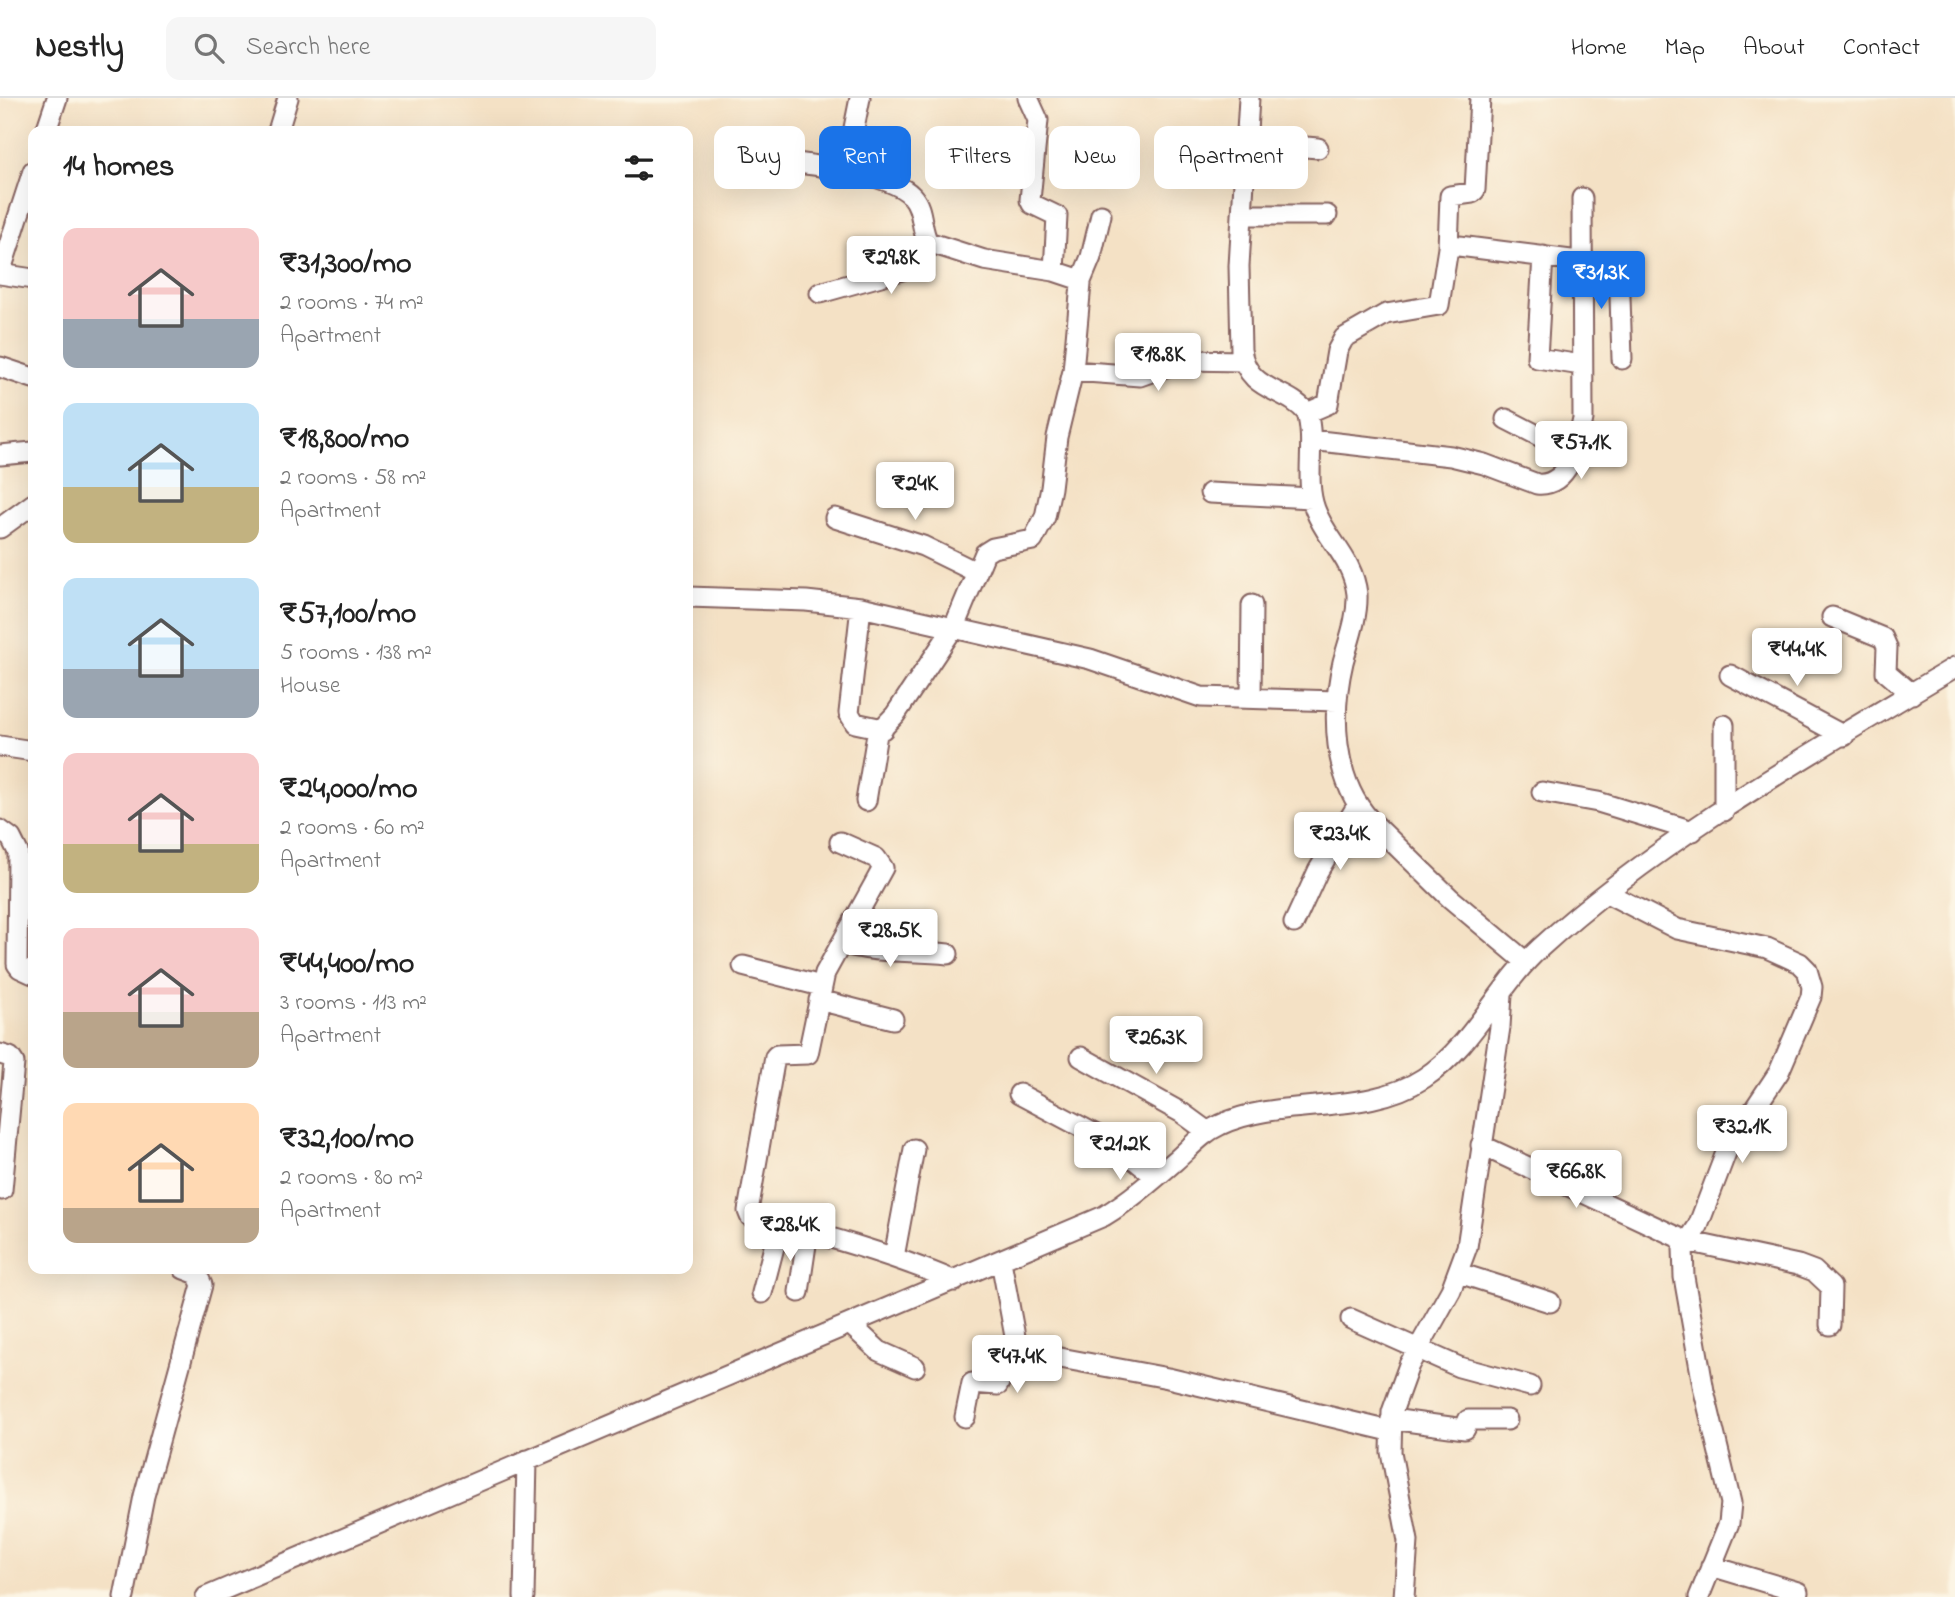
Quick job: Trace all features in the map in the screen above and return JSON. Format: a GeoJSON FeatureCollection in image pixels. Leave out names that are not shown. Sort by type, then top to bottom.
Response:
{"type":"FeatureCollection","features":[{"type":"Feature","properties":{"kind":"street"},"geometry":{"type":"LineString","coordinates":[[48,126],[57,98]]}},
{"type":"Feature","properties":{"kind":"street"},"geometry":{"type":"LineString","coordinates":[[280,126],[288,98]]}},
{"type":"Feature","properties":{"kind":"street"},"geometry":{"type":"LineString","coordinates":[[854,126],[860,98]]}},
{"type":"Feature","properties":{"kind":"street"},"geometry":{"type":"LineString","coordinates":[[1028,98],[1038,120],[1030,200],[1032,204],[1057,216],[1054,271]]}},
{"type":"Feature","properties":{"kind":"street"},"geometry":{"type":"LineString","coordinates":[[1246,126],[1249,98]]}},
{"type":"Feature","properties":{"kind":"street"},"geometry":{"type":"LineString","coordinates":[[1307,413],[1328,404],[1337,351],[1344,338],[1386,314],[1439,306],[1447,248],[1450,196],[1472,194],[1475,190],[1480,98]]}},
{"type":"Feature","properties":{"kind":"street"},"geometry":{"type":"LineString","coordinates":[[1308,147],[1318,148]]}},
{"type":"Feature","properties":{"kind":"street"},"geometry":{"type":"LineString","coordinates":[[28,186],[0,273],[28,278]]}},
{"type":"Feature","properties":{"kind":"street"},"geometry":{"type":"LineString","coordinates":[[903,189],[915,198],[928,242]]}},
{"type":"Feature","properties":{"kind":"street"},"geometry":{"type":"LineString","coordinates":[[1243,189],[1239,286],[1243,361],[1257,381],[1307,413],[1311,440],[1312,498],[1320,520],[1349,562],[1357,596],[1337,701],[1345,779],[1357,806],[1450,898],[1526,962]]}},
{"type":"Feature","properties":{"kind":"street"},"geometry":{"type":"LineString","coordinates":[[1311,440],[1451,456],[1546,485],[1558,479],[1574,454],[1584,411],[1581,365],[1582,198]]}},
{"type":"Feature","properties":{"kind":"street"},"geometry":{"type":"LineString","coordinates":[[866,801],[877,734],[954,627],[988,550],[1037,536],[1047,511],[1057,437],[1073,371],[1081,281],[1091,257],[1101,215]]}},
{"type":"Feature","properties":{"kind":"street"},"geometry":{"type":"LineString","coordinates":[[1242,215],[1327,215]]}},
{"type":"Feature","properties":{"kind":"street"},"geometry":{"type":"LineString","coordinates":[[928,242],[984,260],[1054,271],[1081,281]]}},
{"type":"Feature","properties":{"kind":"street"},"geometry":{"type":"LineString","coordinates":[[820,293],[902,270],[928,242]]}},
{"type":"Feature","properties":{"kind":"street"},"geometry":{"type":"LineString","coordinates":[[1447,248],[1455,245],[1582,262],[1613,263],[1621,269],[1622,359]]}},
{"type":"Feature","properties":{"kind":"street"},"geometry":{"type":"LineString","coordinates":[[1543,256],[1537,358],[1581,365]]}},
{"type":"Feature","properties":{"kind":"street"},"geometry":{"type":"LineString","coordinates":[[1073,371],[1140,376],[1185,360],[1243,361]]}},
{"type":"Feature","properties":{"kind":"street"},"geometry":{"type":"LineString","coordinates":[[0,367],[28,376]]}},
{"type":"Feature","properties":{"kind":"street"},"geometry":{"type":"LineString","coordinates":[[1506,419],[1574,454]]}},
{"type":"Feature","properties":{"kind":"street"},"geometry":{"type":"LineString","coordinates":[[0,455],[28,456]]}},
{"type":"Feature","properties":{"kind":"street"},"geometry":{"type":"LineString","coordinates":[[1210,493],[1312,498]]}},
{"type":"Feature","properties":{"kind":"street"},"geometry":{"type":"LineString","coordinates":[[0,528],[28,508]]}},
{"type":"Feature","properties":{"kind":"street"},"geometry":{"type":"LineString","coordinates":[[835,518],[923,546],[976,572]]}},
{"type":"Feature","properties":{"kind":"street"},"geometry":{"type":"LineString","coordinates":[[693,597],[806,601],[861,607],[1090,659],[1188,694],[1337,701]]}},
{"type":"Feature","properties":{"kind":"street"},"geometry":{"type":"LineString","coordinates":[[1251,697],[1252,606]]}},
{"type":"Feature","properties":{"kind":"street"},"geometry":{"type":"LineString","coordinates":[[861,607],[849,713],[855,723],[883,729]]}},
{"type":"Feature","properties":{"kind":"street"},"geometry":{"type":"LineString","coordinates":[[1832,617],[1883,638],[1887,647],[1886,672],[1912,694]]}},
{"type":"Feature","properties":{"kind":"street"},"geometry":{"type":"LineString","coordinates":[[206,1597],[1104,1216],[1128,1201],[1208,1132],[1244,1117],[1373,1098],[1402,1089],[1441,1065],[1526,962],[1607,893],[1693,831],[1955,667]]}},
{"type":"Feature","properties":{"kind":"street"},"geometry":{"type":"LineString","coordinates":[[1730,675],[1844,736]]}},
{"type":"Feature","properties":{"kind":"street"},"geometry":{"type":"LineString","coordinates":[[1724,725],[1724,811]]}},
{"type":"Feature","properties":{"kind":"street"},"geometry":{"type":"LineString","coordinates":[[0,746],[28,750]]}},
{"type":"Feature","properties":{"kind":"street"},"geometry":{"type":"LineString","coordinates":[[1542,792],[1598,803],[1693,831]]}},
{"type":"Feature","properties":{"kind":"street"},"geometry":{"type":"LineString","coordinates":[[1294,923],[1318,871],[1357,806]]}},
{"type":"Feature","properties":{"kind":"street"},"geometry":{"type":"LineString","coordinates":[[0,830],[12,838],[18,852],[18,970]]}},
{"type":"Feature","properties":{"kind":"street"},"geometry":{"type":"LineString","coordinates":[[840,842],[876,858],[883,868],[842,943],[820,993],[808,1054],[775,1057],[749,1205],[750,1216],[894,1257],[954,1281]]}},
{"type":"Feature","properties":{"kind":"street"},"geometry":{"type":"LineString","coordinates":[[1607,893],[1677,929],[1779,952],[1800,963],[1811,978],[1812,987],[1806,1012],[1779,1072],[1727,1150],[1698,1226],[1686,1241],[1682,1255],[1704,1391],[1731,1503],[1728,1523],[1699,1597]]}},
{"type":"Feature","properties":{"kind":"street"},"geometry":{"type":"LineString","coordinates":[[842,943],[862,950],[897,949],[948,954]]}},
{"type":"Feature","properties":{"kind":"street"},"geometry":{"type":"LineString","coordinates":[[743,966],[893,1019]]}},
{"type":"Feature","properties":{"kind":"street"},"geometry":{"type":"LineString","coordinates":[[1404,1597],[1408,1541],[1392,1459],[1390,1425],[1395,1400],[1418,1347],[1459,1273],[1470,1233],[1500,1027],[1502,994]]}},
{"type":"Feature","properties":{"kind":"street"},"geometry":{"type":"LineString","coordinates":[[0,1054],[10,1057],[14,1063],[2,1190]]}},
{"type":"Feature","properties":{"kind":"street"},"geometry":{"type":"LineString","coordinates":[[1081,1057],[1182,1113],[1208,1132]]}},
{"type":"Feature","properties":{"kind":"street"},"geometry":{"type":"LineString","coordinates":[[1018,1094],[1119,1147],[1156,1177]]}},
{"type":"Feature","properties":{"kind":"street"},"geometry":{"type":"LineString","coordinates":[[1482,1145],[1686,1241],[1814,1271],[1831,1287],[1830,1325]]}},
{"type":"Feature","properties":{"kind":"street"},"geometry":{"type":"LineString","coordinates":[[894,1257],[914,1149]]}},
{"type":"Feature","properties":{"kind":"street"},"geometry":{"type":"LineString","coordinates":[[762,1293],[780,1224]]}},
{"type":"Feature","properties":{"kind":"street"},"geometry":{"type":"LineString","coordinates":[[799,1292],[808,1231]]}},
{"type":"Feature","properties":{"kind":"street"},"geometry":{"type":"LineString","coordinates":[[965,1417],[972,1383],[995,1386],[1001,1382],[1016,1342],[1000,1261]]}},
{"type":"Feature","properties":{"kind":"street"},"geometry":{"type":"LineString","coordinates":[[1459,1273],[1550,1302]]}},
{"type":"Feature","properties":{"kind":"street"},"geometry":{"type":"LineString","coordinates":[[124,1597],[144,1496],[202,1285],[200,1276],[195,1274]]}},
{"type":"Feature","properties":{"kind":"street"},"geometry":{"type":"LineString","coordinates":[[1351,1320],[1459,1367],[1530,1386]]}},
{"type":"Feature","properties":{"kind":"street"},"geometry":{"type":"LineString","coordinates":[[851,1325],[879,1351],[915,1367]]}},
{"type":"Feature","properties":{"kind":"street"},"geometry":{"type":"LineString","coordinates":[[1016,1342],[1027,1352],[1168,1378],[1390,1425],[1465,1429],[1467,1420],[1507,1420]]}},
{"type":"Feature","properties":{"kind":"street"},"geometry":{"type":"LineString","coordinates":[[524,1597],[527,1460]]}},
{"type":"Feature","properties":{"kind":"street"},"geometry":{"type":"LineString","coordinates":[[1711,1566],[1798,1592]]}}]}
